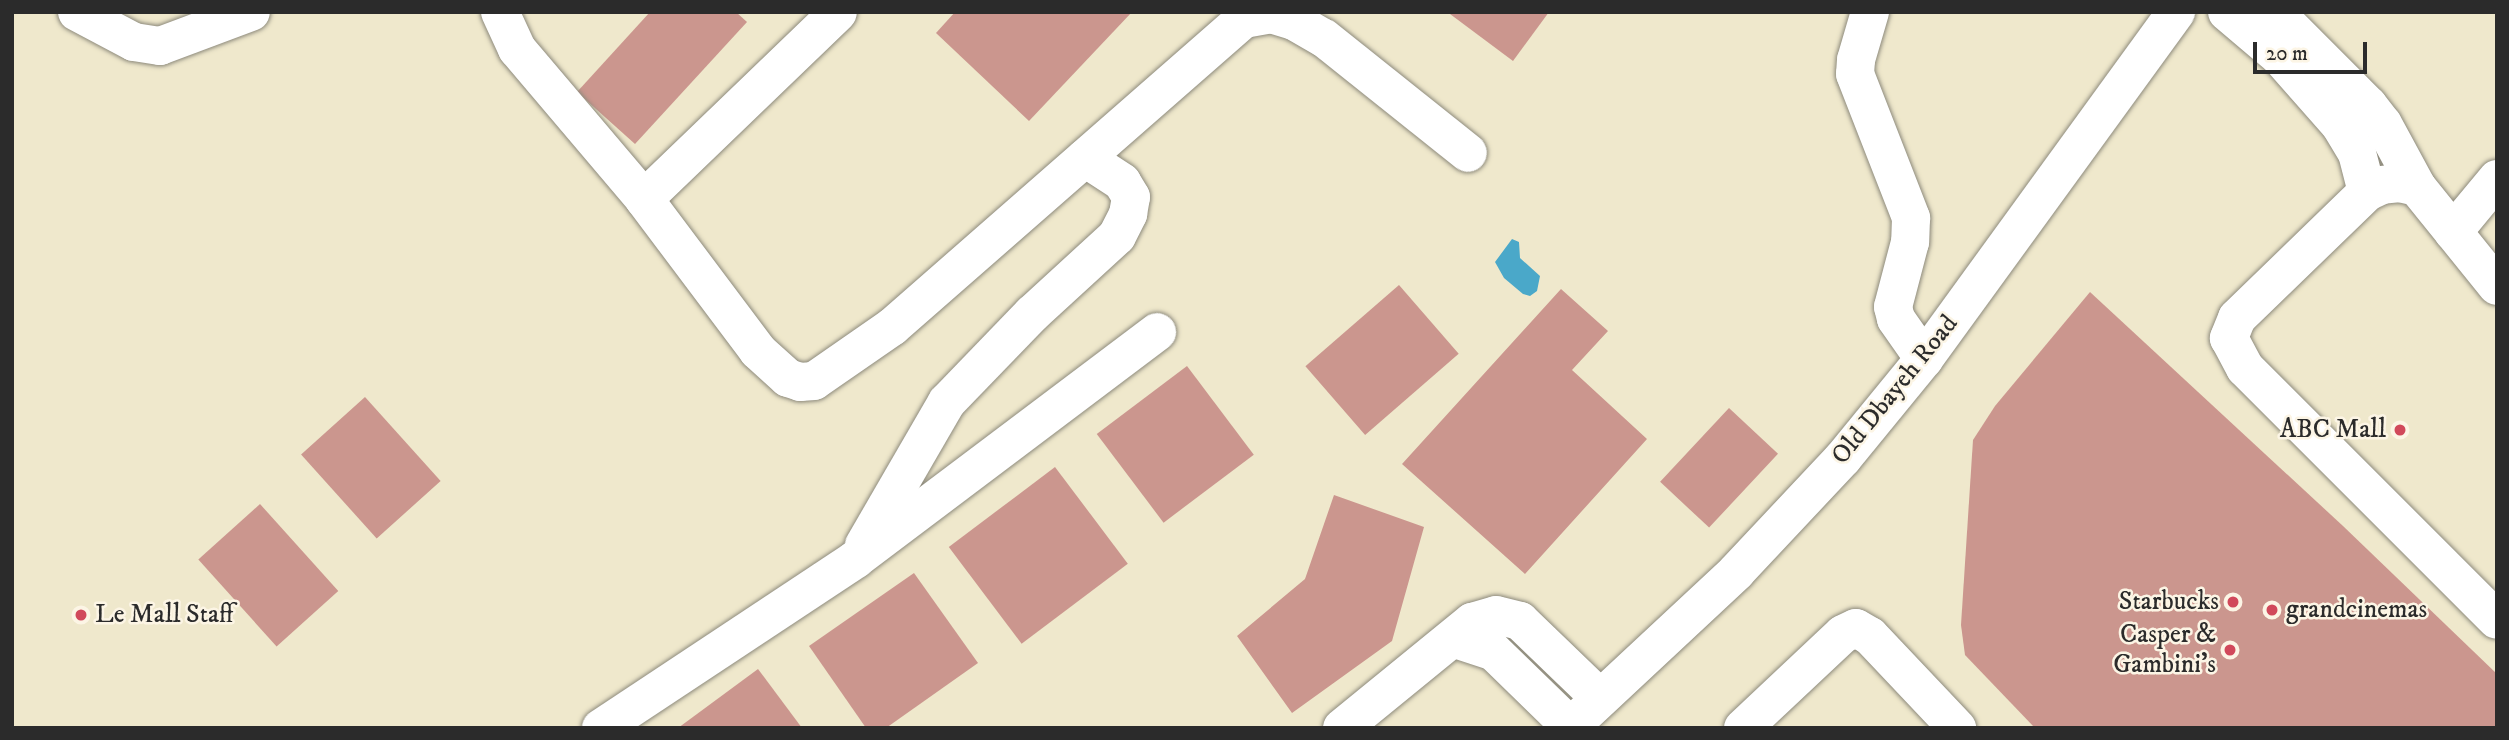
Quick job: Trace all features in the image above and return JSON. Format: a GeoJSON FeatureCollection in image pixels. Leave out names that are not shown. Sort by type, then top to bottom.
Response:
{"type":"FeatureCollection","features":[{"type":"Feature","properties":{"kind":"street"},"geometry":{"type":"LineString","coordinates":[[77,12],[134,42],[160,46],[251,12]]}},
{"type":"Feature","properties":{"kind":"street"},"geometry":{"type":"LineString","coordinates":[[478,12],[500,39],[517,49]]}},
{"type":"Feature","properties":{"kind":"street"},"geometry":{"type":"LineString","coordinates":[[499,12],[517,49],[644,199],[758,351],[788,378],[800,382],[814,381],[892,327],[1244,19],[1271,14],[1294,21],[1324,38],[1468,153]]}},
{"type":"Feature","properties":{"kind":"street"},"geometry":{"type":"LineString","coordinates":[[644,199],[838,12]]}},
{"type":"Feature","properties":{"kind":"street"},"geometry":{"type":"LineString","coordinates":[[1870,12],[1856,60],[1855,74],[1911,218],[1910,242],[1894,307],[1896,319],[1924,359]]}},
{"type":"Feature","properties":{"kind":"street","name":"Old Dbayeh Road"},"geometry":{"type":"LineString","coordinates":[[1570,727],[1688,619],[1784,523],[1924,359],[2176,12]]}},
{"type":"Feature","properties":{"kind":"street"},"geometry":{"type":"LineString","coordinates":[[2227,12],[2280,57],[2340,125],[2357,153],[2367,192]]}},
{"type":"Feature","properties":{"kind":"street"},"geometry":{"type":"LineString","coordinates":[[2276,12],[2301,34],[2368,105],[2383,124],[2417,187],[2497,286]]}},
{"type":"Feature","properties":{"kind":"street"},"geometry":{"type":"LineString","coordinates":[[856,559],[947,402],[1032,314],[1117,236],[1128,214],[1131,197],[1122,182],[1085,158]]}},
{"type":"Feature","properties":{"kind":"street"},"geometry":{"type":"LineString","coordinates":[[2453,232],[2497,179]]}},
{"type":"Feature","properties":{"kind":"street"},"geometry":{"type":"LineString","coordinates":[[2417,187],[2400,183],[2382,184],[2367,192],[2237,318],[2231,327],[2232,347],[2245,368],[2497,620]]}},
{"type":"Feature","properties":{"kind":"street"},"geometry":{"type":"LineString","coordinates":[[601,728],[856,559],[1157,332]]}},
{"type":"Feature","properties":{"kind":"street"},"geometry":{"type":"LineString","coordinates":[[1342,728],[1455,639],[1472,622],[1496,615],[1520,621],[1600,698]]}},
{"type":"Feature","properties":{"kind":"street"},"geometry":{"type":"LineString","coordinates":[[1744,728],[1843,634],[1856,628],[1870,636],[1957,728]]}},
{"type":"Feature","properties":{"kind":"street"},"geometry":{"type":"LineString","coordinates":[[1455,639],[1493,650],[1570,727]]}},
{"type":"Feature","properties":{"kind":"water"},"geometry":{"type":"Polygon","coordinates":[[[1512,239],[1519,242],[1520,258],[1540,276],[1537,291],[1530,296],[1523,294],[1504,278],[1495,262],[1512,239]]]}},
{"type":"Feature","properties":{"kind":"building"},"geometry":{"type":"Polygon","coordinates":[[[650,12],[736,12],[747,22],[635,144],[577,92],[650,12]]]}},
{"type":"Feature","properties":{"kind":"building"},"geometry":{"type":"Polygon","coordinates":[[[955,12],[1132,12],[1029,121],[936,33],[955,12]]]}},
{"type":"Feature","properties":{"kind":"building"},"geometry":{"type":"Polygon","coordinates":[[[1549,12],[1513,61],[1450,14],[1549,12]]]}},
{"type":"Feature","properties":{"kind":"building"},"geometry":{"type":"Polygon","coordinates":[[[1399,285],[1459,354],[1365,435],[1305,366],[1399,285]]]}},
{"type":"Feature","properties":{"kind":"building"},"geometry":{"type":"Polygon","coordinates":[[[1561,289],[1608,331],[1572,370],[1647,439],[1525,574],[1402,464],[1561,289]]]}},
{"type":"Feature","properties":{"kind":"building"},"geometry":{"type":"Polygon","coordinates":[[[2090,292],[2343,526],[2497,674],[2497,728],[2035,728],[1965,655],[1961,625],[1973,440],[1995,406],[2090,292]]]}},
{"type":"Feature","properties":{"kind":"building"},"geometry":{"type":"Polygon","coordinates":[[[1187,366],[1254,455],[1164,523],[1097,434],[1187,366]]]}},
{"type":"Feature","properties":{"kind":"building"},"geometry":{"type":"Polygon","coordinates":[[[365,397],[441,481],[377,539],[301,455],[365,397]]]}},
{"type":"Feature","properties":{"kind":"building"},"geometry":{"type":"Polygon","coordinates":[[[1729,408],[1778,454],[1709,528],[1660,482],[1729,408]]]}},
{"type":"Feature","properties":{"kind":"building"},"geometry":{"type":"Polygon","coordinates":[[[1055,467],[1128,564],[1022,644],[949,547],[1055,467]]]}},
{"type":"Feature","properties":{"kind":"building"},"geometry":{"type":"Polygon","coordinates":[[[1334,495],[1424,527],[1392,641],[1292,713],[1237,636],[1305,579],[1334,495]]]}},
{"type":"Feature","properties":{"kind":"building"},"geometry":{"type":"Polygon","coordinates":[[[260,504],[338,591],[277,646],[198,560],[260,504]]]}},
{"type":"Feature","properties":{"kind":"building"},"geometry":{"type":"Polygon","coordinates":[[[914,573],[978,663],[886,728],[866,728],[809,646],[914,573]]]}},
{"type":"Feature","properties":{"kind":"building"},"geometry":{"type":"Polygon","coordinates":[[[758,669],[802,728],[678,728],[758,669]]]}},
{"type":"Feature","properties":{"kind":"place","name":"ABC Mall"},"geometry":{"type":"Point","coordinates":[2400,430]}},
{"type":"Feature","properties":{"kind":"place","name":"Starbucks"},"geometry":{"type":"Point","coordinates":[2233,602]}},
{"type":"Feature","properties":{"kind":"place","name":"grandcinemas"},"geometry":{"type":"Point","coordinates":[2272,610]}},
{"type":"Feature","properties":{"kind":"place","name":"Le Mall Staff"},"geometry":{"type":"Point","coordinates":[81,615]}},
{"type":"Feature","properties":{"kind":"place","name":"Casper & Gambini's"},"geometry":{"type":"Point","coordinates":[2230,650]}}]}
